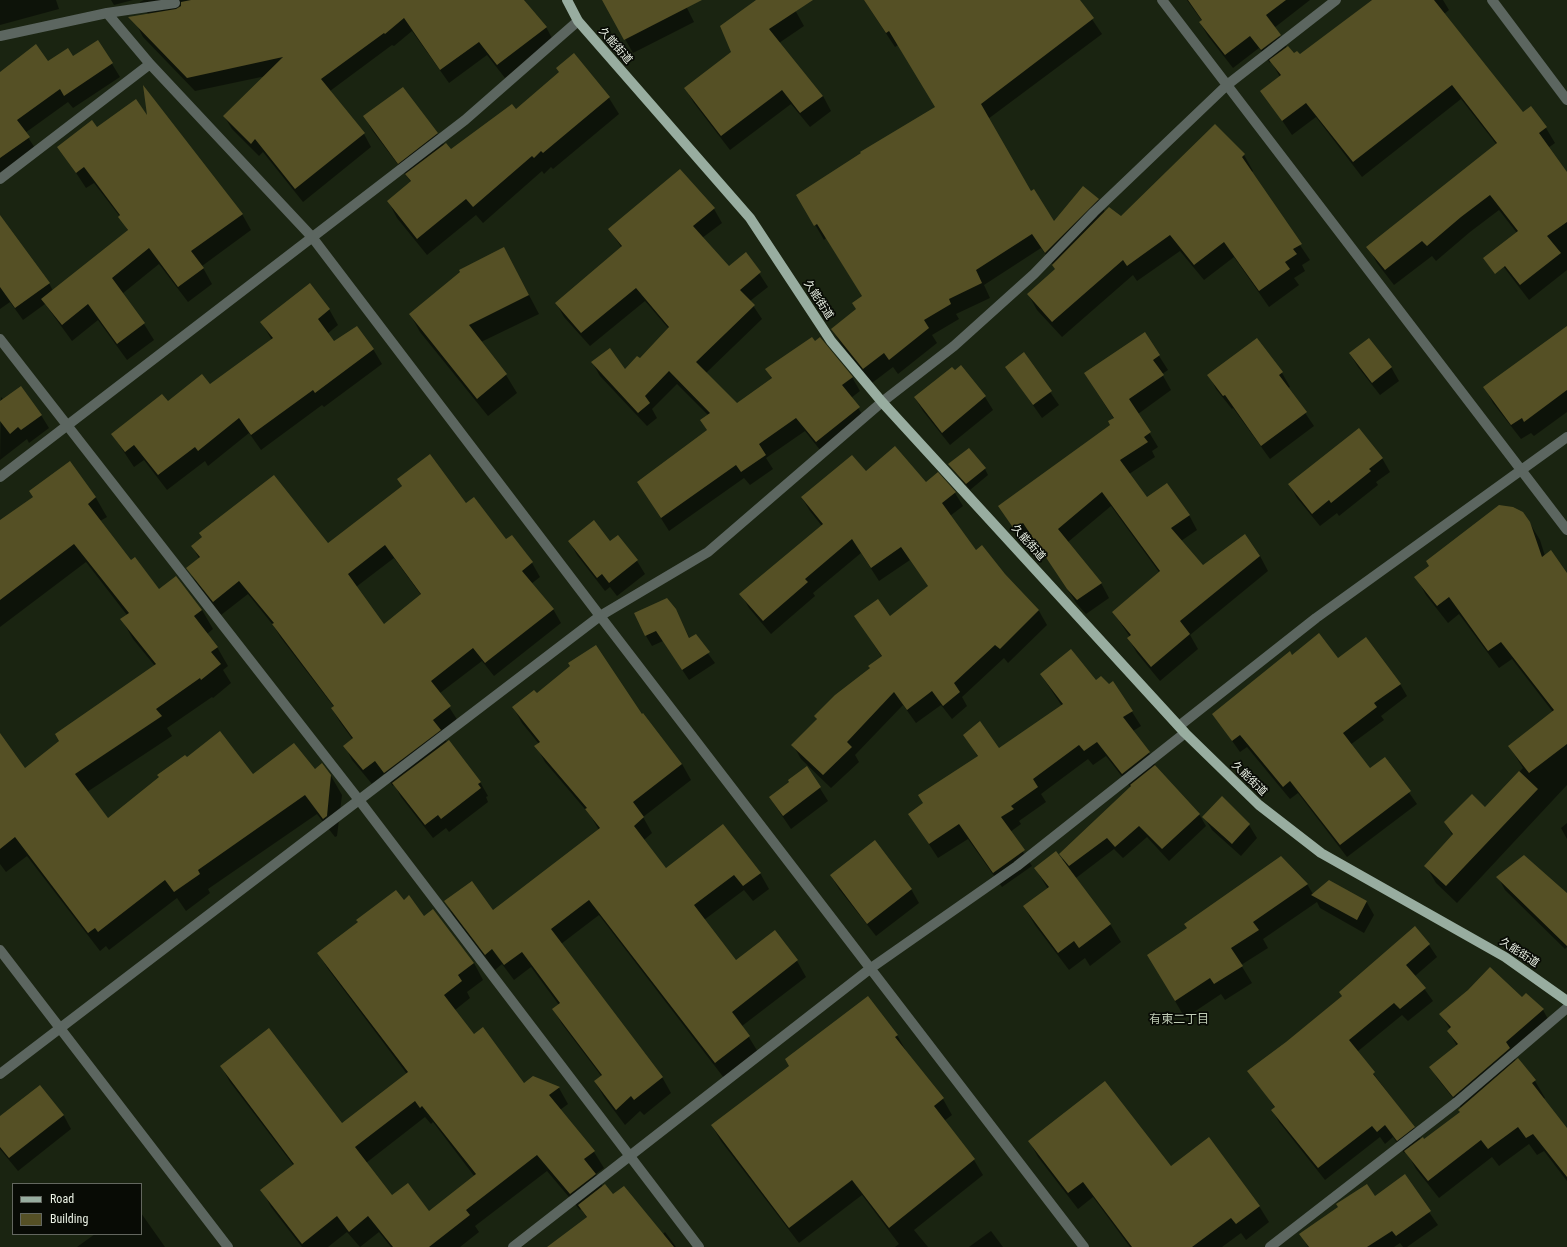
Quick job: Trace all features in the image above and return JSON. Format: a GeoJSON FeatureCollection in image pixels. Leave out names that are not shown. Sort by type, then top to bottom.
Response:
{"type":"FeatureCollection","features":[{"type":"Feature","properties":{"kind":"main road","name":"久能街道"},"geometry":{"type":"LineString","coordinates":[[567,0],[578,21],[750,218],[831,341],[882,402],[1182,729],[1259,805],[1321,853],[1505,957],[1567,1001]]}},
{"type":"Feature","properties":{"kind":"street"},"geometry":{"type":"LineString","coordinates":[[1162,0],[1567,530]]}},
{"type":"Feature","properties":{"kind":"street"},"geometry":{"type":"LineString","coordinates":[[0,1074],[600,616],[708,552],[882,402],[954,346],[1034,274],[1094,212],[1227,85],[1336,0]]}},
{"type":"Feature","properties":{"kind":"street"},"geometry":{"type":"LineString","coordinates":[[1492,0],[1567,100]]}},
{"type":"Feature","properties":{"kind":"street"},"geometry":{"type":"LineString","coordinates":[[0,36],[107,13],[175,3]]}},
{"type":"Feature","properties":{"kind":"street"},"geometry":{"type":"LineString","coordinates":[[107,13],[150,64],[312,237],[600,616],[1084,1247]]}},
{"type":"Feature","properties":{"kind":"street"},"geometry":{"type":"LineString","coordinates":[[0,477],[465,120],[578,21]]}},
{"type":"Feature","properties":{"kind":"street"},"geometry":{"type":"LineString","coordinates":[[0,179],[150,64]]}},
{"type":"Feature","properties":{"kind":"street"},"geometry":{"type":"LineString","coordinates":[[0,339],[359,800],[699,1247]]}},
{"type":"Feature","properties":{"kind":"street"},"geometry":{"type":"LineString","coordinates":[[513,1247],[871,968],[1018,866],[1316,618],[1522,471],[1567,437]]}},
{"type":"Feature","properties":{"kind":"street"},"geometry":{"type":"LineString","coordinates":[[0,950],[228,1247]]}},
{"type":"Feature","properties":{"kind":"street"},"geometry":{"type":"LineString","coordinates":[[1270,1247],[1457,1102],[1567,1008]]}},
{"type":"Feature","properties":{"kind":"building"},"geometry":{"type":"Polygon","coordinates":[[[191,0],[524,0],[547,27],[497,65],[479,42],[440,70],[404,18],[385,34],[384,33],[321,79],[365,133],[295,189],[255,139],[251,144],[223,116],[283,57],[187,78],[128,17],[176,9],[181,6],[181,2],[191,0]]]}},
{"type":"Feature","properties":{"kind":"building"},"geometry":{"type":"Polygon","coordinates":[[[602,0],[702,0],[624,40],[602,0]]]}},
{"type":"Feature","properties":{"kind":"building"},"geometry":{"type":"Polygon","coordinates":[[[756,0],[813,0],[769,29],[823,96],[800,113],[782,90],[721,136],[684,88],[731,52],[720,26],[756,0]]]}},
{"type":"Feature","properties":{"kind":"building"},"geometry":{"type":"Polygon","coordinates":[[[864,0],[1080,0],[1094,18],[981,104],[1031,191],[1034,189],[1054,221],[1083,186],[1099,199],[1045,253],[1032,234],[976,270],[982,283],[949,299],[951,304],[924,320],[929,328],[889,360],[884,353],[863,369],[831,329],[856,309],[852,303],[862,296],[817,224],[814,226],[796,195],[861,153],[860,152],[935,107],[889,31],[886,33],[864,0]]]}},
{"type":"Feature","properties":{"kind":"building"},"geometry":{"type":"Polygon","coordinates":[[[1188,0],[1286,0],[1266,15],[1281,35],[1261,50],[1250,36],[1225,55],[1199,22],[1202,20],[1188,0]]]}},
{"type":"Feature","properties":{"kind":"building"},"geometry":{"type":"Polygon","coordinates":[[[1372,0],[1434,0],[1523,112],[1531,106],[1547,127],[1539,133],[1567,172],[1567,222],[1547,236],[1561,253],[1520,285],[1505,266],[1495,274],[1483,258],[1518,231],[1490,195],[1427,246],[1422,241],[1385,270],[1366,247],[1497,143],[1452,85],[1353,162],[1306,103],[1282,121],[1260,91],[1281,75],[1269,60],[1288,46],[1294,53],[1297,51],[1300,54],[1372,0]]]}},
{"type":"Feature","properties":{"kind":"building"},"geometry":{"type":"Polygon","coordinates":[[[98,40],[113,63],[64,96],[60,89],[17,120],[30,137],[0,158],[0,72],[36,44],[48,61],[68,48],[73,56],[98,40]]]}},
{"type":"Feature","properties":{"kind":"building"},"geometry":{"type":"Polygon","coordinates":[[[574,53],[610,97],[543,153],[541,151],[534,158],[532,156],[473,207],[466,199],[417,239],[387,201],[411,181],[405,174],[446,143],[451,149],[512,104],[516,109],[559,72],[556,68],[574,53]]]}},
{"type":"Feature","properties":{"kind":"building"},"geometry":{"type":"Polygon","coordinates":[[[143,85],[243,214],[191,251],[204,268],[178,287],[149,248],[112,278],[145,323],[117,344],[88,304],[62,325],[41,299],[128,230],[118,217],[120,215],[84,167],[76,173],[57,147],[92,120],[97,127],[136,99],[147,115],[143,85]]]}},
{"type":"Feature","properties":{"kind":"building"},"geometry":{"type":"Polygon","coordinates":[[[403,87],[438,133],[398,164],[363,116],[403,87]]]}},
{"type":"Feature","properties":{"kind":"building"},"geometry":{"type":"Polygon","coordinates":[[[1215,124],[1245,154],[1242,157],[1302,244],[1293,249],[1297,254],[1285,262],[1290,269],[1259,291],[1224,242],[1194,265],[1170,235],[1127,266],[1123,260],[1052,322],[1027,294],[1055,269],[1052,265],[1109,207],[1121,216],[1215,124]]]}},
{"type":"Feature","properties":{"kind":"building"},"geometry":{"type":"Polygon","coordinates":[[[680,169],[715,208],[693,226],[729,266],[746,252],[761,272],[740,290],[755,305],[696,362],[737,403],[772,378],[765,369],[812,337],[815,341],[820,337],[853,377],[842,385],[860,407],[816,442],[796,418],[759,444],[766,455],[741,472],[736,465],[661,518],[637,482],[707,430],[700,420],[710,413],[669,371],[645,396],[650,403],[638,413],[591,362],[610,348],[625,369],[637,356],[640,358],[669,327],[636,288],[581,333],[555,303],[622,246],[608,229],[680,169]]]}},
{"type":"Feature","properties":{"kind":"building"},"geometry":{"type":"Polygon","coordinates":[[[0,215],[50,283],[15,308],[0,287],[0,215]]]}},
{"type":"Feature","properties":{"kind":"building"},"geometry":{"type":"Polygon","coordinates":[[[504,247],[529,295],[469,325],[507,374],[477,399],[409,314],[460,272],[459,270],[504,247]]]}},
{"type":"Feature","properties":{"kind":"building"},"geometry":{"type":"Polygon","coordinates":[[[310,283],[330,309],[318,319],[334,341],[357,326],[374,349],[315,393],[313,390],[251,435],[239,418],[198,451],[195,447],[158,475],[134,445],[125,452],[111,434],[162,394],[168,401],[202,374],[210,384],[273,338],[260,322],[310,283]]]}},
{"type":"Feature","properties":{"kind":"building"},"geometry":{"type":"Polygon","coordinates":[[[1567,326],[1567,390],[1524,422],[1522,418],[1511,425],[1483,387],[1567,326]]]}},
{"type":"Feature","properties":{"kind":"building"},"geometry":{"type":"Polygon","coordinates":[[[1145,332],[1160,355],[1153,360],[1164,375],[1129,399],[1151,432],[1144,437],[1148,442],[1120,460],[1147,497],[1167,483],[1190,515],[1171,528],[1203,565],[1245,534],[1260,556],[1180,621],[1190,634],[1151,667],[1127,638],[1131,635],[1112,612],[1160,571],[1102,492],[1058,529],[1102,583],[1077,600],[1067,589],[1023,523],[1014,529],[998,506],[1110,425],[1108,421],[1114,418],[1084,373],[1145,332]]]}},
{"type":"Feature","properties":{"kind":"building"},"geometry":{"type":"Polygon","coordinates":[[[1257,338],[1283,372],[1279,375],[1307,412],[1261,446],[1225,395],[1223,396],[1207,375],[1257,338]]]}},
{"type":"Feature","properties":{"kind":"building"},"geometry":{"type":"Polygon","coordinates":[[[1369,338],[1392,367],[1372,383],[1349,353],[1369,338]]]}},
{"type":"Feature","properties":{"kind":"building"},"geometry":{"type":"Polygon","coordinates":[[[1024,352],[1052,391],[1033,405],[1005,367],[1024,352]]]}},
{"type":"Feature","properties":{"kind":"building"},"geometry":{"type":"Polygon","coordinates":[[[961,365],[986,396],[942,433],[914,397],[952,367],[955,370],[961,365]]]}},
{"type":"Feature","properties":{"kind":"building"},"geometry":{"type":"Polygon","coordinates":[[[21,386],[42,415],[21,430],[18,427],[10,434],[0,421],[0,401],[21,386]]]}},
{"type":"Feature","properties":{"kind":"building"},"geometry":{"type":"Polygon","coordinates":[[[1359,428],[1383,458],[1369,469],[1371,471],[1331,503],[1329,500],[1312,514],[1288,484],[1359,428]]]}},
{"type":"Feature","properties":{"kind":"building"},"geometry":{"type":"Polygon","coordinates":[[[895,446],[926,482],[938,472],[956,492],[942,503],[976,550],[982,545],[1005,574],[1039,610],[1000,649],[995,645],[954,683],[960,692],[943,706],[932,691],[907,710],[894,692],[847,742],[852,747],[823,775],[791,745],[817,719],[814,716],[835,695],[870,668],[868,666],[882,656],[854,616],[878,599],[890,616],[928,586],[901,547],[871,568],[852,539],[805,579],[808,582],[763,621],[739,594],[823,524],[801,497],[852,455],[866,471],[895,446]]]}},
{"type":"Feature","properties":{"kind":"building"},"geometry":{"type":"Polygon","coordinates":[[[969,448],[986,468],[966,484],[948,464],[969,448]]]}},
{"type":"Feature","properties":{"kind":"building"},"geometry":{"type":"Polygon","coordinates":[[[430,454],[466,503],[474,497],[506,539],[512,535],[533,562],[522,571],[554,609],[485,663],[473,648],[431,681],[451,706],[433,720],[441,730],[384,773],[375,761],[363,770],[343,746],[353,738],[331,708],[334,706],[272,624],[274,623],[239,581],[213,602],[186,568],[200,557],[191,546],[202,537],[199,533],[274,475],[328,543],[402,486],[397,479],[430,454]],[[385,545],[348,574],[384,624],[421,594],[385,545]]]}},
{"type":"Feature","properties":{"kind":"building"},"geometry":{"type":"Polygon","coordinates":[[[70,461],[96,497],[88,504],[131,560],[135,557],[159,589],[176,576],[202,610],[194,616],[218,647],[211,652],[221,664],[201,680],[200,678],[156,709],[162,716],[75,774],[108,818],[159,777],[157,775],[185,755],[187,757],[220,731],[253,774],[294,743],[315,769],[322,763],[331,775],[327,816],[323,819],[305,795],[198,870],[200,874],[174,892],[165,880],[98,932],[95,928],[88,933],[15,837],[0,849],[0,733],[25,768],[59,741],[55,734],[156,664],[120,619],[129,613],[74,544],[0,600],[0,520],[33,497],[29,491],[70,461]]]}},
{"type":"Feature","properties":{"kind":"building"},"geometry":{"type":"Polygon","coordinates":[[[1499,505],[1513,507],[1523,512],[1530,522],[1542,557],[1551,550],[1567,573],[1567,744],[1529,773],[1508,746],[1554,710],[1501,642],[1488,651],[1449,597],[1437,606],[1414,577],[1429,566],[1426,561],[1499,505]]]}},
{"type":"Feature","properties":{"kind":"building"},"geometry":{"type":"Polygon","coordinates":[[[594,520],[610,541],[618,535],[638,560],[609,583],[602,574],[597,578],[568,541],[594,520]]]}},
{"type":"Feature","properties":{"kind":"building"},"geometry":{"type":"Polygon","coordinates":[[[667,598],[676,609],[689,638],[696,634],[710,652],[682,670],[656,631],[645,636],[634,613],[667,598]]]}},
{"type":"Feature","properties":{"kind":"building"},"geometry":{"type":"Polygon","coordinates":[[[1319,633],[1338,658],[1366,637],[1401,684],[1374,703],[1377,707],[1343,733],[1370,768],[1385,757],[1411,791],[1340,845],[1290,781],[1283,787],[1240,735],[1232,741],[1212,714],[1290,651],[1292,655],[1319,633]]]}},
{"type":"Feature","properties":{"kind":"building"},"geometry":{"type":"Polygon","coordinates":[[[596,645],[642,714],[643,713],[682,764],[633,802],[644,817],[634,826],[666,868],[723,824],[761,873],[743,886],[734,875],[694,905],[736,960],[775,930],[798,960],[732,1012],[750,1036],[715,1063],[589,900],[551,929],[663,1077],[634,1100],[631,1096],[616,1110],[594,1081],[602,1075],[552,1009],[560,1003],[522,952],[504,965],[492,949],[485,955],[444,901],[472,881],[493,910],[600,828],[585,809],[587,808],[534,746],[540,742],[512,707],[534,690],[537,693],[570,666],[568,663],[596,645]]]}},
{"type":"Feature","properties":{"kind":"building"},"geometry":{"type":"Polygon","coordinates":[[[1071,649],[1096,680],[1101,676],[1109,684],[1113,681],[1133,711],[1123,717],[1150,752],[1122,774],[1097,742],[1084,751],[1079,745],[1033,779],[1038,787],[1011,806],[1014,809],[1001,817],[1025,850],[993,873],[959,824],[929,844],[908,814],[923,803],[918,795],[978,756],[963,735],[980,721],[999,748],[1063,704],[1040,674],[1071,649]]]}},
{"type":"Feature","properties":{"kind":"building"},"geometry":{"type":"Polygon","coordinates":[[[449,740],[481,782],[478,784],[481,788],[441,819],[438,815],[425,825],[392,783],[449,740]]]}},
{"type":"Feature","properties":{"kind":"building"},"geometry":{"type":"Polygon","coordinates":[[[1155,765],[1200,814],[1162,849],[1139,826],[1115,847],[1107,838],[1069,866],[1059,854],[1131,786],[1130,785],[1155,765]]]}},
{"type":"Feature","properties":{"kind":"building"},"geometry":{"type":"Polygon","coordinates":[[[807,766],[821,787],[783,816],[769,797],[807,766]]]}},
{"type":"Feature","properties":{"kind":"building"},"geometry":{"type":"Polygon","coordinates":[[[1519,771],[1538,789],[1446,886],[1424,866],[1453,834],[1444,822],[1472,794],[1485,807],[1519,771]]]}},
{"type":"Feature","properties":{"kind":"building"},"geometry":{"type":"Polygon","coordinates":[[[1222,796],[1250,824],[1232,844],[1202,817],[1222,796]]]}},
{"type":"Feature","properties":{"kind":"building"},"geometry":{"type":"Polygon","coordinates":[[[875,840],[912,889],[867,924],[830,875],[875,840]]]}},
{"type":"Feature","properties":{"kind":"building"},"geometry":{"type":"Polygon","coordinates":[[[1056,851],[1111,924],[1079,948],[1074,941],[1058,953],[1023,906],[1049,887],[1034,868],[1056,851]]]}},
{"type":"Feature","properties":{"kind":"building"},"geometry":{"type":"Polygon","coordinates":[[[1524,855],[1567,893],[1567,946],[1496,877],[1524,855]]]}},
{"type":"Feature","properties":{"kind":"building"},"geometry":{"type":"Polygon","coordinates":[[[1281,856],[1308,884],[1253,922],[1259,930],[1231,948],[1243,966],[1214,984],[1210,978],[1175,1001],[1147,955],[1187,928],[1184,924],[1281,856]]]}},
{"type":"Feature","properties":{"kind":"building"},"geometry":{"type":"Polygon","coordinates":[[[1329,880],[1367,901],[1357,920],[1311,895],[1329,880]]]}},
{"type":"Feature","properties":{"kind":"building"},"geometry":{"type":"Polygon","coordinates":[[[396,890],[404,900],[409,895],[424,916],[433,909],[474,963],[458,975],[462,981],[444,995],[474,1034],[483,1027],[524,1083],[533,1076],[560,1087],[549,1095],[595,1151],[584,1159],[596,1174],[570,1194],[537,1155],[466,1210],[470,1215],[429,1247],[393,1247],[368,1216],[349,1232],[337,1216],[302,1244],[260,1190],[294,1164],[220,1066],[269,1028],[342,1123],[408,1072],[317,953],[358,922],[356,920],[396,890]],[[415,1101],[355,1147],[392,1195],[408,1183],[429,1211],[476,1174],[422,1106],[420,1108],[415,1101]]]}},
{"type":"Feature","properties":{"kind":"building"},"geometry":{"type":"Polygon","coordinates":[[[1415,926],[1430,944],[1406,965],[1426,988],[1400,1009],[1394,1003],[1349,1040],[1375,1072],[1373,1074],[1415,1127],[1397,1141],[1385,1125],[1377,1132],[1372,1126],[1318,1168],[1271,1110],[1275,1107],[1247,1071],[1286,1042],[1342,996],[1339,992],[1415,926]]]}},
{"type":"Feature","properties":{"kind":"building"},"geometry":{"type":"Polygon","coordinates":[[[1490,967],[1522,997],[1526,993],[1544,1009],[1506,1042],[1510,1048],[1453,1097],[1429,1067],[1458,1044],[1447,1031],[1451,1027],[1439,1014],[1468,990],[1490,967]]]}},
{"type":"Feature","properties":{"kind":"building"},"geometry":{"type":"Polygon","coordinates":[[[868,996],[898,1035],[895,1037],[944,1098],[934,1106],[975,1159],[889,1228],[852,1180],[789,1228],[711,1125],[789,1066],[785,1059],[868,996]]]}},
{"type":"Feature","properties":{"kind":"building"},"geometry":{"type":"Polygon","coordinates":[[[1518,1058],[1536,1080],[1532,1083],[1567,1128],[1567,1177],[1533,1134],[1526,1138],[1518,1127],[1488,1149],[1481,1140],[1428,1181],[1404,1151],[1423,1137],[1424,1139],[1460,1112],[1458,1110],[1518,1058]]]}},
{"type":"Feature","properties":{"kind":"building"},"geometry":{"type":"Polygon","coordinates":[[[1105,1081],[1171,1166],[1209,1137],[1260,1206],[1236,1224],[1231,1218],[1192,1247],[1132,1247],[1083,1182],[1068,1193],[1028,1141],[1105,1081]]]}},
{"type":"Feature","properties":{"kind":"building"},"geometry":{"type":"Polygon","coordinates":[[[40,1085],[64,1115],[9,1158],[0,1147],[0,1116],[40,1085]]]}},
{"type":"Feature","properties":{"kind":"building"},"geometry":{"type":"Polygon","coordinates":[[[1405,1174],[1431,1211],[1396,1236],[1392,1231],[1367,1247],[1309,1247],[1299,1234],[1338,1207],[1336,1204],[1367,1184],[1375,1196],[1405,1174]]]}},
{"type":"Feature","properties":{"kind":"building"},"geometry":{"type":"Polygon","coordinates":[[[605,1184],[613,1194],[624,1186],[674,1247],[547,1247],[587,1217],[578,1205],[605,1184]]]}},
{"type":"Feature","properties":{"kind":"district","name":"有東二丁目"},"geometry":{"type":"Point","coordinates":[1179,1020]}}]}
